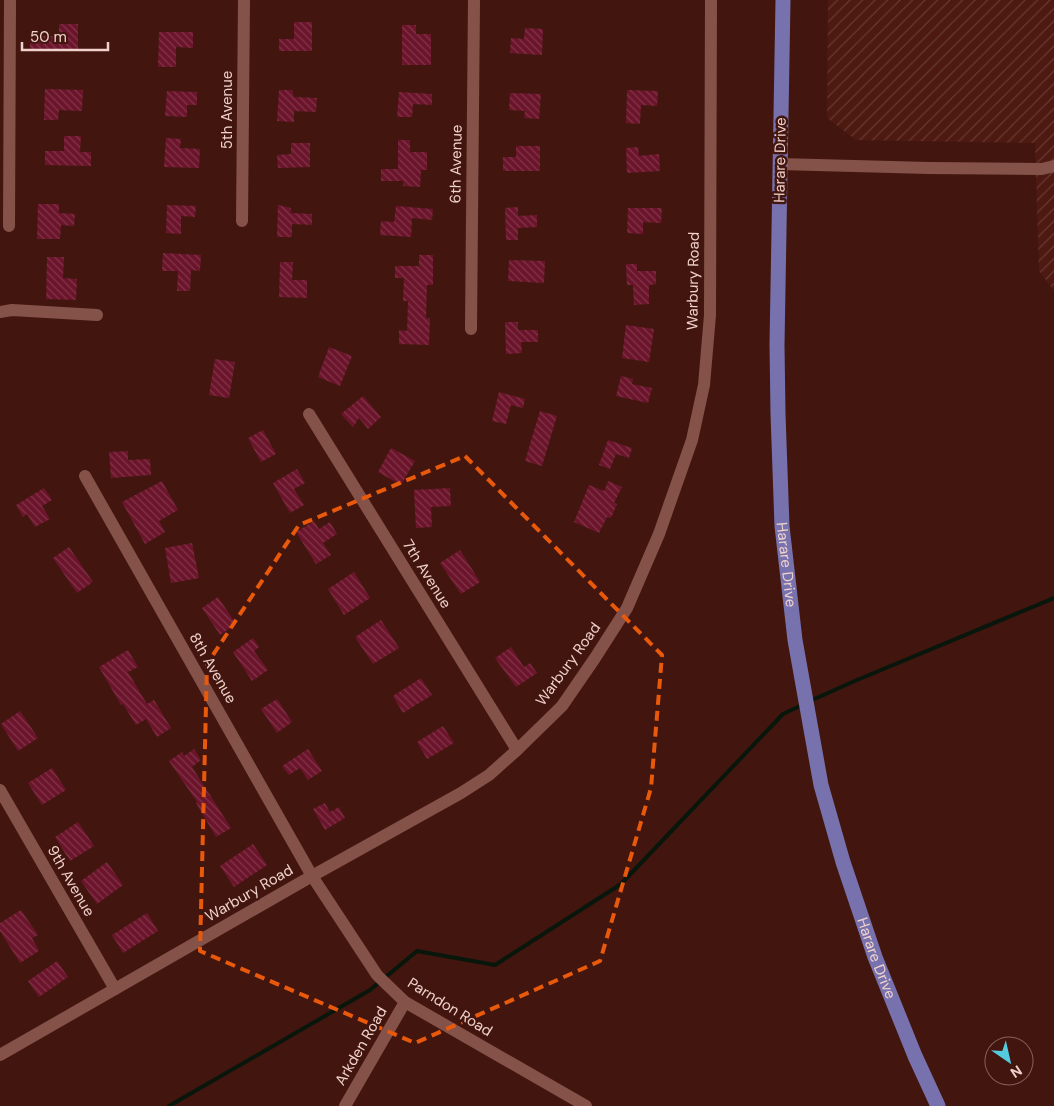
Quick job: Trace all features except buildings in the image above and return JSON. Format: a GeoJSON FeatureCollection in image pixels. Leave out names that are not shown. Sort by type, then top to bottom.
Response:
{"type":"FeatureCollection","features":[{"type":"Feature","properties":{"kind":"main road","name":"Harare Drive"},"geometry":{"type":"LineString","coordinates":[[783,0],[777,345],[782,526],[802,686],[826,802],[858,907],[875,957],[915,1056],[938,1106]]}},
{"type":"Feature","properties":{"kind":"street"},"geometry":{"type":"LineString","coordinates":[[9,226],[10,0]]}},
{"type":"Feature","properties":{"kind":"street","name":"5th Avenue"},"geometry":{"type":"LineString","coordinates":[[242,221],[244,0]]}},
{"type":"Feature","properties":{"kind":"street","name":"6th Avenue"},"geometry":{"type":"LineString","coordinates":[[471,329],[474,0]]}},
{"type":"Feature","properties":{"kind":"street","name":"Warbury Road"},"geometry":{"type":"LineString","coordinates":[[0,1055],[461,793],[489,775],[562,706],[595,658],[627,608],[659,534],[692,440],[704,385],[710,315],[711,0]]}},
{"type":"Feature","properties":{"kind":"street"},"geometry":{"type":"LineString","coordinates":[[779,164],[1042,169],[1054,166]]}},
{"type":"Feature","properties":{"kind":"street"},"geometry":{"type":"LineString","coordinates":[[0,312],[12,310],[97,315]]}},
{"type":"Feature","properties":{"kind":"street","name":"7th Avenue"},"geometry":{"type":"LineString","coordinates":[[310,414],[517,750]]}},
{"type":"Feature","properties":{"kind":"street","name":"8th Avenue"},"geometry":{"type":"LineString","coordinates":[[85,476],[312,876]]}},
{"type":"Feature","properties":{"kind":"street","name":"9th Avenue"},"geometry":{"type":"LineString","coordinates":[[0,790],[115,989]]}},
{"type":"Feature","properties":{"kind":"street","name":"Parndon Road"},"geometry":{"type":"LineString","coordinates":[[312,876],[377,974],[405,1002],[579,1104]]}},
{"type":"Feature","properties":{"kind":"street","name":"Arkden Road"},"geometry":{"type":"LineString","coordinates":[[345,1106],[405,1002]]}},
{"type":"Feature","properties":{"kind":"highlighted area"},"geometry":{"type":"Polygon","coordinates":[[[465,456],[662,655],[651,788],[600,961],[415,1043],[200,951],[207,664],[299,525],[465,456]]]}},
{"type":"Feature","properties":{"kind":"shaded area"},"geometry":{"type":"Polygon","coordinates":[[[828,0],[1054,0],[1054,291],[1039,271],[1035,143],[856,140],[827,118],[828,0]]]}},
{"type":"Feature","properties":{"kind":"waterway"},"geometry":{"type":"LineString","coordinates":[[810,701],[1054,598]]}},
{"type":"Feature","properties":{"kind":"waterway"},"geometry":{"type":"LineString","coordinates":[[169,1106],[370,990],[417,951],[495,965],[621,884],[783,714],[804,704]]}}]}
